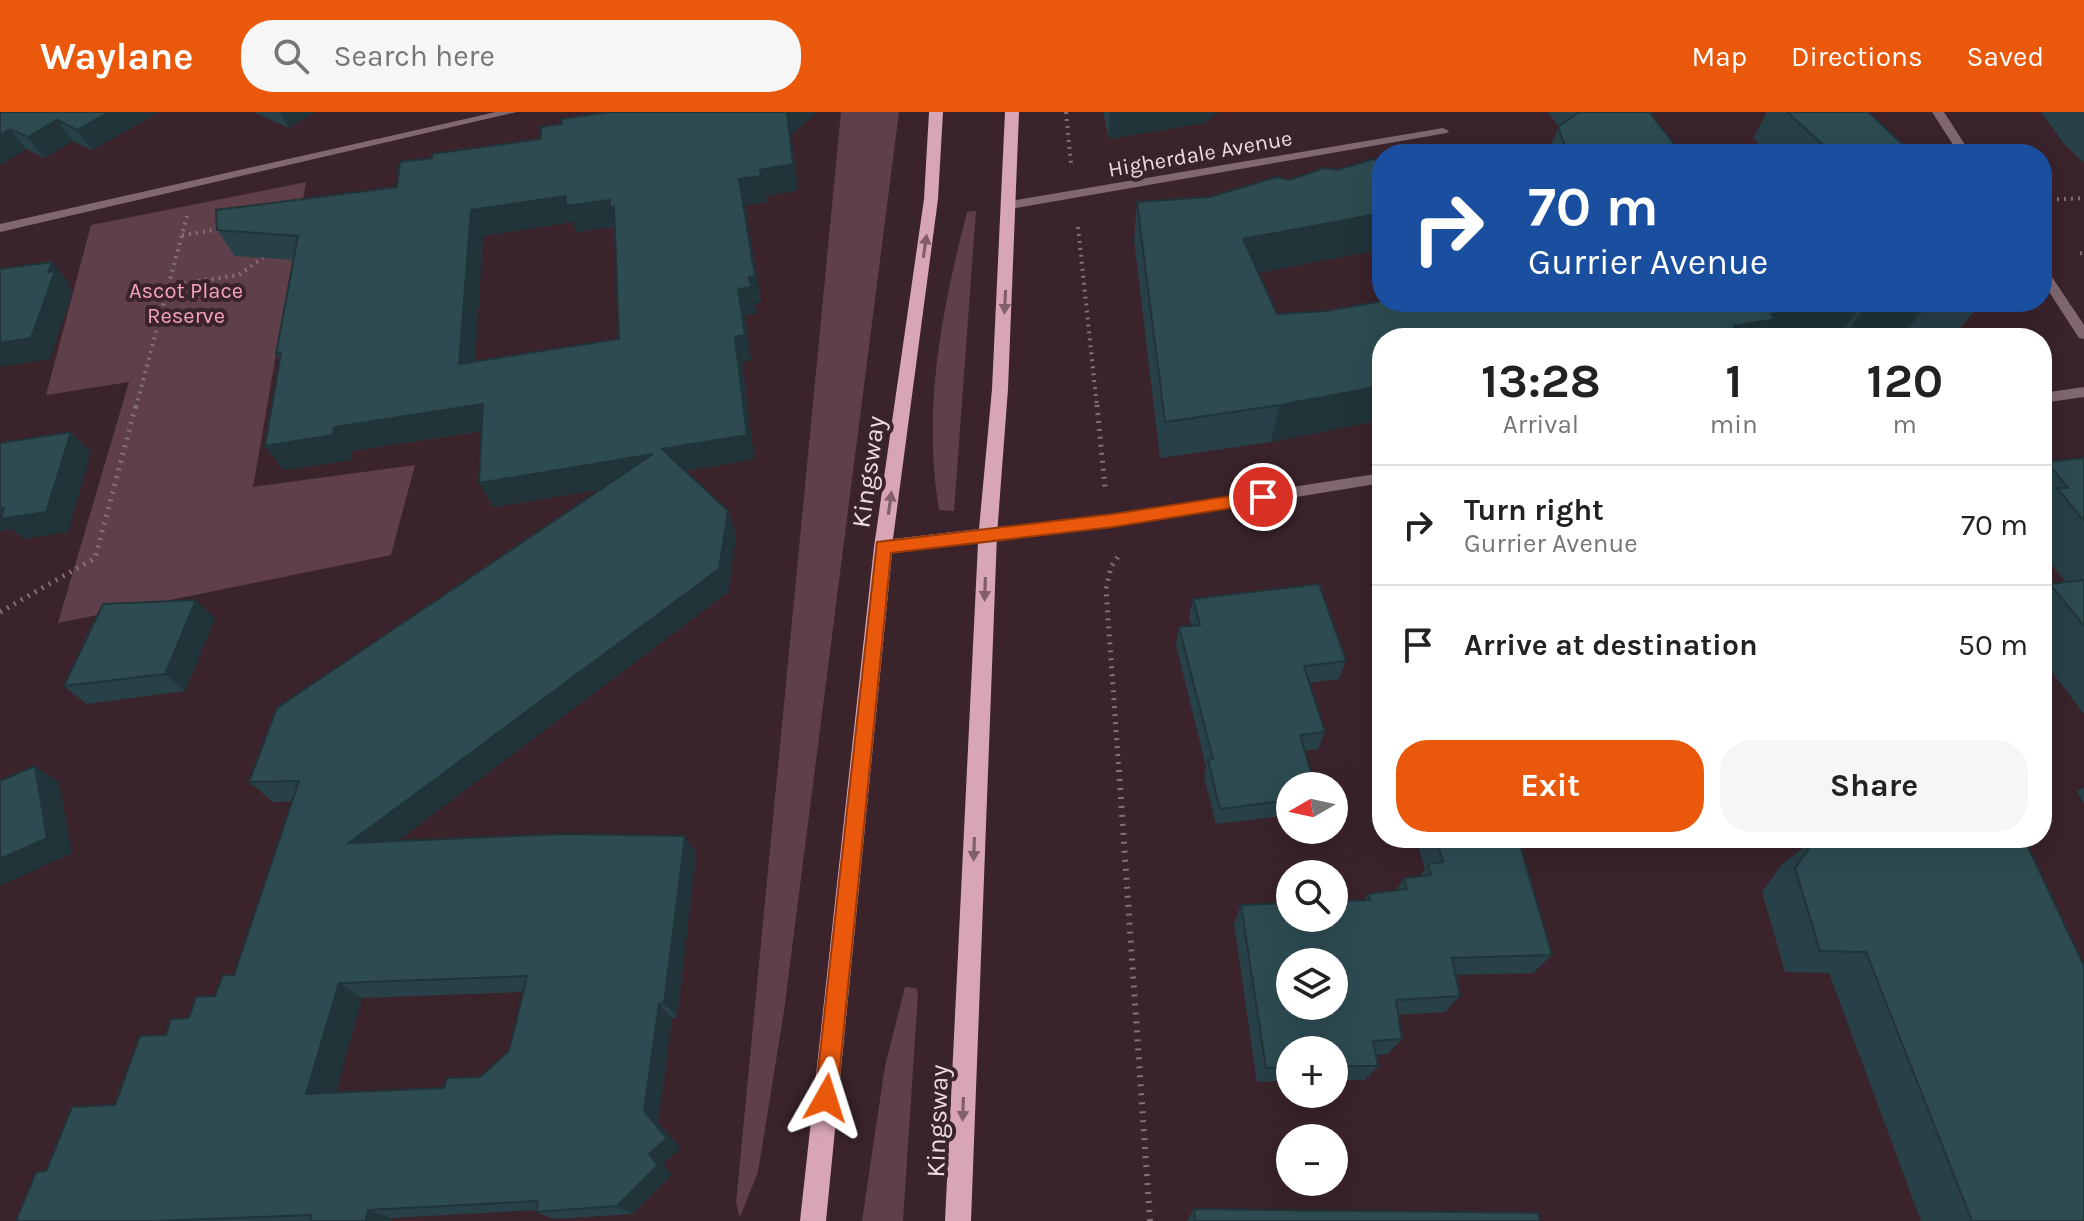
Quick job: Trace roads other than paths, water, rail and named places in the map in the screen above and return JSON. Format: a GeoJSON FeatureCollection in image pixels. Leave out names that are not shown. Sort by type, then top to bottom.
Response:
{"type":"FeatureCollection","features":[{"type":"Feature","properties":{"kind":"main road","name":"Kingsway"},"geometry":{"type":"LineString","coordinates":[[813,1221],[883,547],[931,199],[936,112]]}},
{"type":"Feature","properties":{"kind":"main road","name":"Kingsway"},"geometry":{"type":"LineString","coordinates":[[958,1221],[988,535],[1010,205],[1012,112]]}},
{"type":"Feature","properties":{"kind":"main road"},"geometry":{"type":"LineString","coordinates":[[883,547],[988,535]]}},
{"type":"Feature","properties":{"kind":"street"},"geometry":{"type":"LineString","coordinates":[[0,228],[511,112]]}},
{"type":"Feature","properties":{"kind":"street"},"geometry":{"type":"LineString","coordinates":[[1938,112],[1959,144]]}},
{"type":"Feature","properties":{"kind":"street","name":"Higherdale Avenue"},"geometry":{"type":"LineString","coordinates":[[1010,205],[1443,131]]}},
{"type":"Feature","properties":{"kind":"street"},"geometry":{"type":"LineString","coordinates":[[2052,286],[2084,335]]}},
{"type":"Feature","properties":{"kind":"street"},"geometry":{"type":"LineString","coordinates":[[2052,397],[2084,392]]}},
{"type":"Feature","properties":{"kind":"street"},"geometry":{"type":"LineString","coordinates":[[988,535],[1113,521],[1372,480]]}},
{"type":"Feature","properties":{"kind":"park label","name":"Ascot Place Reserve"},"geometry":{"type":"Point","coordinates":[186,302]}}]}
